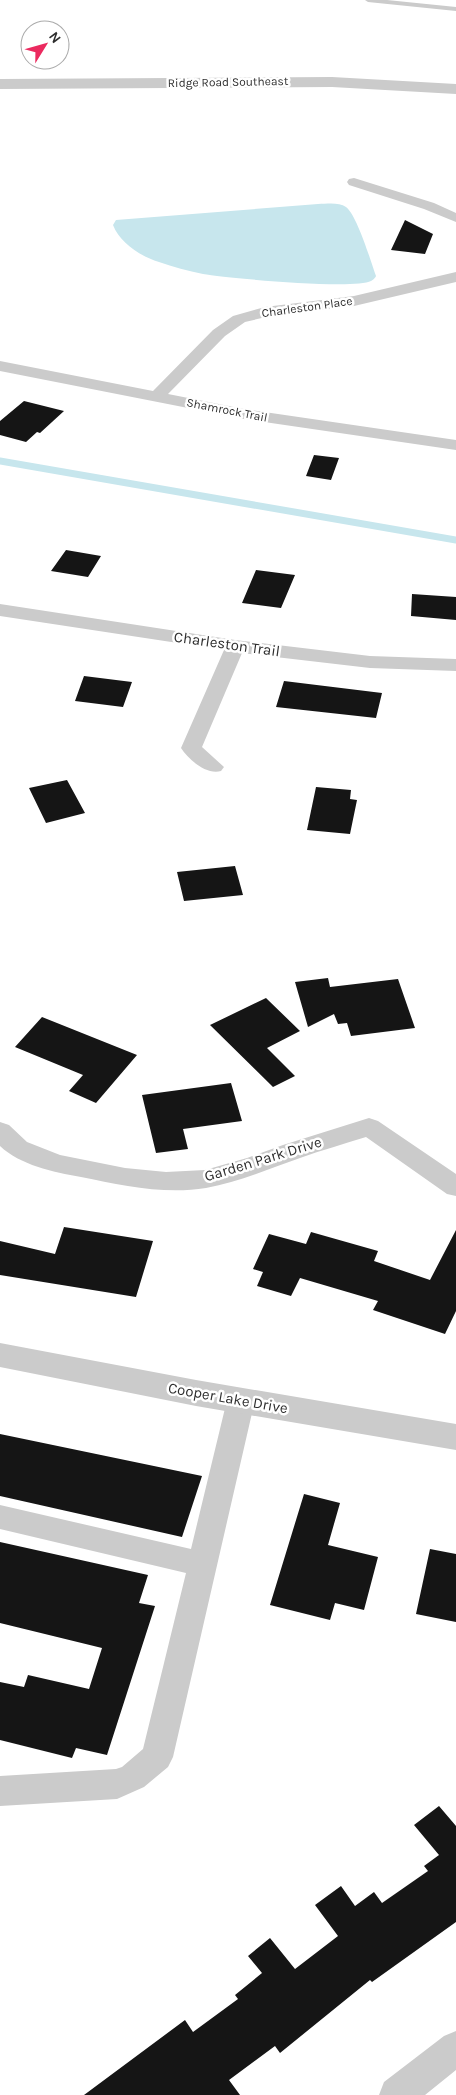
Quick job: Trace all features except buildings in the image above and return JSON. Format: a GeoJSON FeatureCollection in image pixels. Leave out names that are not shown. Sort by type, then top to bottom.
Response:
{"type":"FeatureCollection","features":[{"type":"Feature","properties":{"kind":"street","name":"Ridge Road Southeast"},"geometry":{"type":"LineString","coordinates":[[0,84],[322,82],[456,89]]}},
{"type":"Feature","properties":{"kind":"street"},"geometry":{"type":"LineString","coordinates":[[354,182],[429,206],[456,218]]}},
{"type":"Feature","properties":{"kind":"street","name":"Charleston Place"},"geometry":{"type":"LineString","coordinates":[[159,397],[160,391],[219,333],[239,319],[265,312],[354,302],[456,277]]}},
{"type":"Feature","properties":{"kind":"street","name":"Shamrock Trail"},"geometry":{"type":"LineString","coordinates":[[0,366],[244,414],[456,445]]}},
{"type":"Feature","properties":{"kind":"street","name":"Charleston Trail"},"geometry":{"type":"LineString","coordinates":[[0,610],[235,646],[370,662],[456,665]]}},
{"type":"Feature","properties":{"kind":"street"},"geometry":{"type":"LineString","coordinates":[[214,767],[191,748],[235,646]]}},
{"type":"Feature","properties":{"kind":"street","name":"Garden Park Drive"},"geometry":{"type":"LineString","coordinates":[[0,1131],[18,1148],[56,1163],[125,1177],[166,1181],[205,1179],[369,1127],[456,1188]]}},
{"type":"Feature","properties":{"kind":"street","name":"Cooper Lake Drive"},"geometry":{"type":"LineString","coordinates":[[0,1355],[241,1400],[456,1437]]}},
{"type":"Feature","properties":{"kind":"street"},"geometry":{"type":"LineString","coordinates":[[0,1791],[117,1784],[133,1777],[157,1757],[241,1400]]}},
{"type":"Feature","properties":{"kind":"street"},"geometry":{"type":"LineString","coordinates":[[0,1517],[202,1564]]}},
{"type":"Feature","properties":{"kind":"street"},"geometry":{"type":"LineString","coordinates":[[397,2095],[456,2048]]}},
{"type":"Feature","properties":{"kind":"lane"},"geometry":{"type":"LineString","coordinates":[[368,0],[456,9]]}},
{"type":"Feature","properties":{"kind":"water"},"geometry":{"type":"Polygon","coordinates":[[[318,204],[340,204],[346,207],[355,219],[376,276],[372,280],[360,283],[317,284],[197,273],[164,264],[138,252],[120,238],[113,225],[116,220],[318,204]]]}},
{"type":"Feature","properties":{"kind":"waterway"},"geometry":{"type":"LineString","coordinates":[[0,461],[456,540]]}}]}
